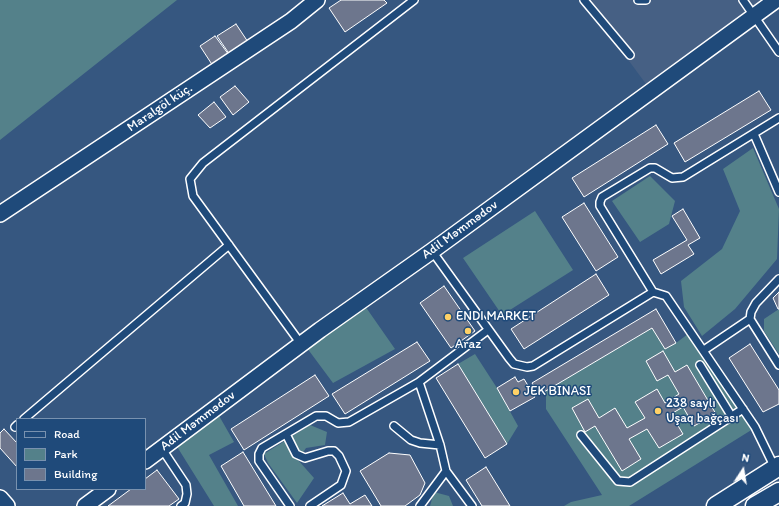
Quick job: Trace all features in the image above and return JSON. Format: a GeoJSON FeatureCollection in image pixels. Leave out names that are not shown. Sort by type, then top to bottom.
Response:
{"type":"FeatureCollection","features":[{"type":"Feature","properties":{"kind":"street","name":"Maralgöl küç."},"geometry":{"type":"LineString","coordinates":[[0,214],[291,22],[317,0]]}},
{"type":"Feature","properties":{"kind":"street","name":"Adil Məmmədov"},"geometry":{"type":"LineString","coordinates":[[146,460],[301,344],[432,251],[776,0]]}},
{"type":"Feature","properties":{"kind":"street"},"geometry":{"type":"LineString","coordinates":[[716,506],[777,467]]}},
{"type":"Feature","properties":{"kind":"street"},"geometry":{"type":"LineString","coordinates":[[85,506],[107,490]]}},
{"type":"Feature","properties":{"kind":"street"},"geometry":{"type":"LineString","coordinates":[[756,506],[779,492]]}},
{"type":"Feature","properties":{"kind":"street"},"geometry":{"type":"LineString","coordinates":[[0,498],[7,506]]}},
{"type":"Feature","properties":{"kind":"lane"},"geometry":{"type":"LineString","coordinates":[[301,344],[193,196],[190,179],[203,163],[414,0]]}},
{"type":"Feature","properties":{"kind":"lane"},"geometry":{"type":"LineString","coordinates":[[584,0],[630,55]]}},
{"type":"Feature","properties":{"kind":"lane"},"geometry":{"type":"LineString","coordinates":[[638,0],[646,0]]}},
{"type":"Feature","properties":{"kind":"lane"},"geometry":{"type":"LineString","coordinates":[[743,0],[755,15],[779,52]]}},
{"type":"Feature","properties":{"kind":"lane"},"geometry":{"type":"LineString","coordinates":[[777,467],[755,427],[666,296],[653,292],[600,206],[600,202],[602,197],[650,168],[655,168],[672,178],[683,178],[779,118]]}},
{"type":"Feature","properties":{"kind":"lane"},"geometry":{"type":"LineString","coordinates":[[754,134],[779,192]]}},
{"type":"Feature","properties":{"kind":"lane"},"geometry":{"type":"LineString","coordinates":[[25,418],[229,245]]}},
{"type":"Feature","properties":{"kind":"lane"},"geometry":{"type":"LineString","coordinates":[[432,251],[514,364],[527,368],[533,366],[653,292]]}},
{"type":"Feature","properties":{"kind":"lane"},"geometry":{"type":"LineString","coordinates":[[779,279],[756,303],[751,312],[750,319],[779,365]]}},
{"type":"Feature","properties":{"kind":"lane"},"geometry":{"type":"LineString","coordinates":[[704,350],[750,319]]}},
{"type":"Feature","properties":{"kind":"lane"},"geometry":{"type":"LineString","coordinates":[[290,506],[260,461],[259,454],[262,448],[316,416],[326,416],[338,423],[349,422],[419,382],[488,330]]}},
{"type":"Feature","properties":{"kind":"lane"},"geometry":{"type":"LineString","coordinates":[[700,365],[732,417]]}},
{"type":"Feature","properties":{"kind":"lane"},"geometry":{"type":"LineString","coordinates":[[419,382],[440,445],[446,472],[472,506]]}},
{"type":"Feature","properties":{"kind":"lane"},"geometry":{"type":"LineString","coordinates":[[581,435],[618,481],[630,482],[743,409]]}},
{"type":"Feature","properties":{"kind":"lane"},"geometry":{"type":"LineString","coordinates":[[394,426],[411,440],[420,443],[440,445]]}},
{"type":"Feature","properties":{"kind":"lane"},"geometry":{"type":"LineString","coordinates":[[286,434],[296,454],[305,458],[328,451],[334,452],[339,456],[346,470],[341,484],[310,506]]}},
{"type":"Feature","properties":{"kind":"lane"},"geometry":{"type":"LineString","coordinates":[[162,449],[186,485],[187,494],[185,503],[181,506]]}},
{"type":"Feature","properties":{"kind":"lane"},"geometry":{"type":"LineString","coordinates":[[420,506],[446,472]]}},
{"type":"Feature","properties":{"kind":"shaded area"},"geometry":{"type":"Polygon","coordinates":[[[584,0],[761,0],[646,84],[584,0]]]}},
{"type":"Feature","properties":{"kind":"green space"},"geometry":{"type":"Polygon","coordinates":[[[0,0],[177,0],[0,140],[0,0]]]}},
{"type":"Feature","properties":{"kind":"green space"},"geometry":{"type":"Polygon","coordinates":[[[753,148],[779,209],[777,259],[735,309],[702,336],[684,307],[681,281],[722,249],[740,211],[723,169],[753,148]]]}},
{"type":"Feature","properties":{"kind":"green space"},"geometry":{"type":"Polygon","coordinates":[[[650,176],[675,201],[669,224],[640,242],[612,201],[650,176]]]}},
{"type":"Feature","properties":{"kind":"green space"},"geometry":{"type":"Polygon","coordinates":[[[535,211],[573,270],[502,315],[463,258],[535,211]]]}},
{"type":"Feature","properties":{"kind":"green space"},"geometry":{"type":"Polygon","coordinates":[[[365,306],[395,349],[333,383],[307,348],[365,306]]]}},
{"type":"Feature","properties":{"kind":"green space"},"geometry":{"type":"Polygon","coordinates":[[[779,309],[779,354],[764,331],[764,319],[779,309]]]}},
{"type":"Feature","properties":{"kind":"green space"},"geometry":{"type":"Polygon","coordinates":[[[652,328],[676,343],[688,334],[753,429],[629,506],[564,506],[571,502],[602,495],[546,409],[546,391],[652,328]]]}},
{"type":"Feature","properties":{"kind":"green space"},"geometry":{"type":"Polygon","coordinates":[[[475,354],[497,388],[518,426],[507,444],[458,364],[475,354]]]}},
{"type":"Feature","properties":{"kind":"green space"},"geometry":{"type":"Polygon","coordinates":[[[218,414],[234,442],[209,455],[238,506],[214,506],[176,445],[218,414]]]}},
{"type":"Feature","properties":{"kind":"green space"},"geometry":{"type":"Polygon","coordinates":[[[310,425],[327,432],[325,445],[306,448],[298,460],[314,478],[297,503],[268,463],[264,454],[310,425]]]}},
{"type":"Feature","properties":{"kind":"green space"},"geometry":{"type":"Polygon","coordinates":[[[434,492],[449,496],[453,506],[430,506],[434,492]]]}},
{"type":"Feature","properties":{"kind":"building"},"geometry":{"type":"Polygon","coordinates":[[[341,0],[384,0],[387,3],[345,32],[329,8],[341,0]]]}},
{"type":"Feature","properties":{"kind":"building"},"geometry":{"type":"Polygon","coordinates":[[[236,24],[248,42],[230,55],[217,36],[236,24]]]}},
{"type":"Feature","properties":{"kind":"building"},"geometry":{"type":"Polygon","coordinates":[[[215,36],[229,55],[213,66],[200,46],[215,36]]]}},
{"type":"Feature","properties":{"kind":"building"},"geometry":{"type":"Polygon","coordinates":[[[235,86],[249,102],[233,115],[220,97],[235,86]]]}},
{"type":"Feature","properties":{"kind":"building"},"geometry":{"type":"Polygon","coordinates":[[[759,91],[771,110],[685,162],[674,143],[759,91]]]}},
{"type":"Feature","properties":{"kind":"building"},"geometry":{"type":"Polygon","coordinates":[[[214,102],[226,117],[210,128],[198,115],[214,102]]]}},
{"type":"Feature","properties":{"kind":"building"},"geometry":{"type":"Polygon","coordinates":[[[656,125],[668,144],[584,197],[572,178],[656,125]]]}},
{"type":"Feature","properties":{"kind":"building"},"geometry":{"type":"Polygon","coordinates":[[[584,203],[618,257],[596,271],[562,217],[584,203]]]}},
{"type":"Feature","properties":{"kind":"building"},"geometry":{"type":"Polygon","coordinates":[[[683,209],[700,238],[688,245],[694,254],[661,274],[653,260],[687,240],[672,216],[683,209]]]}},
{"type":"Feature","properties":{"kind":"building"},"geometry":{"type":"Polygon","coordinates":[[[596,274],[609,295],[524,349],[511,329],[596,274]]]}},
{"type":"Feature","properties":{"kind":"building","name":"ENDI MARKET"},"geometry":{"type":"Polygon","coordinates":[[[444,286],[475,331],[451,348],[420,303],[444,286]]]}},
{"type":"Feature","properties":{"kind":"building"},"geometry":{"type":"Polygon","coordinates":[[[779,292],[779,309],[778,309],[773,298],[779,292]]]}},
{"type":"Feature","properties":{"kind":"building"},"geometry":{"type":"Polygon","coordinates":[[[656,309],[676,343],[665,349],[652,328],[539,395],[532,383],[656,309]]]}},
{"type":"Feature","properties":{"kind":"building"},"geometry":{"type":"Polygon","coordinates":[[[417,342],[430,361],[345,414],[332,394],[417,342]]]}},
{"type":"Feature","properties":{"kind":"building"},"geometry":{"type":"Polygon","coordinates":[[[750,344],[779,390],[779,404],[763,412],[729,358],[750,344]]]}},
{"type":"Feature","properties":{"kind":"building","name":"238 saylı Uşaq bağçası"},"geometry":{"type":"Polygon","coordinates":[[[663,351],[675,372],[687,365],[716,414],[694,426],[683,407],[671,414],[683,434],[659,448],[647,429],[629,439],[641,459],[622,471],[595,426],[585,432],[572,408],[588,399],[599,418],[615,408],[627,428],[645,418],[635,402],[657,389],[665,403],[679,394],[668,375],[657,381],[646,361],[663,351]]]}},
{"type":"Feature","properties":{"kind":"building"},"geometry":{"type":"Polygon","coordinates":[[[458,364],[507,444],[485,458],[436,378],[458,364]]]}},
{"type":"Feature","properties":{"kind":"building"},"geometry":{"type":"Polygon","coordinates":[[[315,375],[329,396],[244,450],[231,429],[315,375]]]}},
{"type":"Feature","properties":{"kind":"building","name":"JEK BINASI"},"geometry":{"type":"Polygon","coordinates":[[[515,377],[518,382],[524,379],[535,397],[510,411],[497,388],[515,377]]]}},
{"type":"Feature","properties":{"kind":"building"},"geometry":{"type":"Polygon","coordinates":[[[4,429],[16,442],[16,466],[0,448],[0,433],[4,429]]]}},
{"type":"Feature","properties":{"kind":"building"},"geometry":{"type":"Polygon","coordinates":[[[243,452],[276,506],[244,506],[221,466],[243,452]]]}},
{"type":"Feature","properties":{"kind":"building"},"geometry":{"type":"Polygon","coordinates":[[[389,453],[410,455],[425,483],[420,495],[405,506],[381,506],[360,471],[389,453]]]}},
{"type":"Feature","properties":{"kind":"building"},"geometry":{"type":"Polygon","coordinates":[[[486,467],[510,506],[482,506],[466,480],[486,467]]]}},
{"type":"Feature","properties":{"kind":"building"},"geometry":{"type":"Polygon","coordinates":[[[157,470],[179,499],[169,506],[108,506],[130,490],[146,490],[146,478],[157,470]]]}},
{"type":"Feature","properties":{"kind":"building"},"geometry":{"type":"Polygon","coordinates":[[[343,493],[350,504],[365,495],[372,506],[322,506],[343,493]]]}},
{"type":"Feature","properties":{"kind":"place","name":"ENDI MARKET"},"geometry":{"type":"Point","coordinates":[448,317]}},
{"type":"Feature","properties":{"kind":"place","name":"Araz"},"geometry":{"type":"Point","coordinates":[468,331]}},
{"type":"Feature","properties":{"kind":"place","name":"JEK BINASI"},"geometry":{"type":"Point","coordinates":[516,392]}},
{"type":"Feature","properties":{"kind":"place","name":"238 saylı Uşaq bağçası"},"geometry":{"type":"Point","coordinates":[658,411]}}]}
